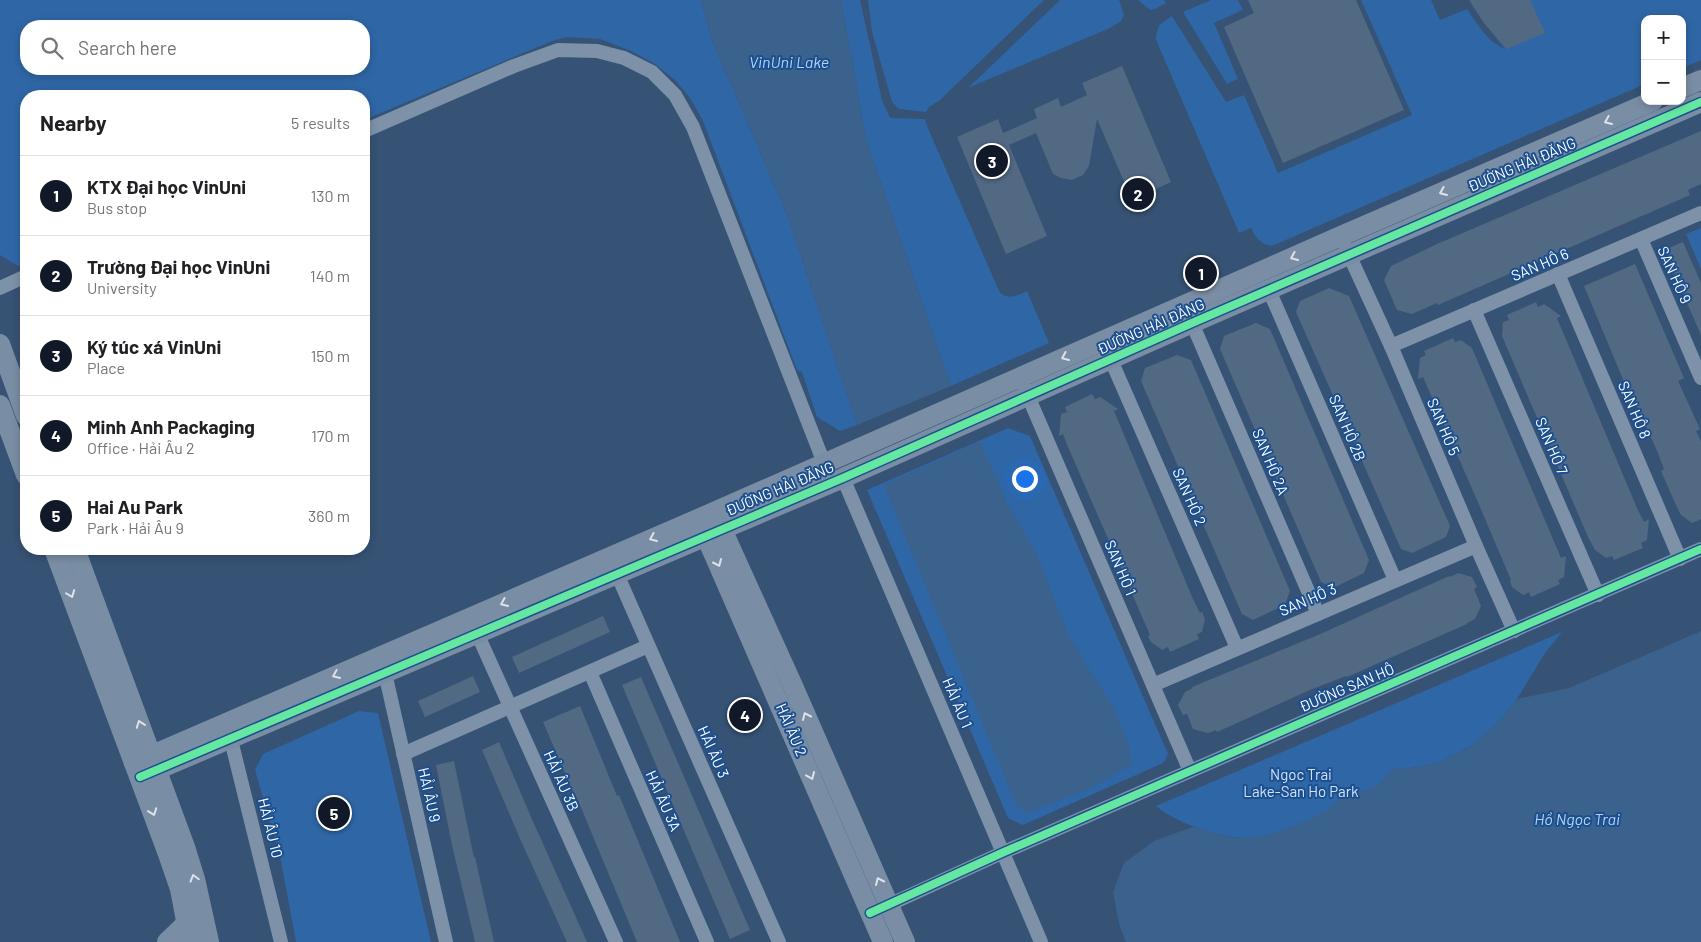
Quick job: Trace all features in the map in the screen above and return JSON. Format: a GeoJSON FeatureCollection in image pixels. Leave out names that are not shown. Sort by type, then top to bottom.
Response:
{"type":"FeatureCollection","features":[{"type":"Feature","properties":{"kind":"street"},"geometry":{"type":"LineString","coordinates":[[370,127],[514,66],[558,50],[597,51],[624,58],[652,72],[675,96],[693,127],[824,463]]}},
{"type":"Feature","properties":{"kind":"street"},"geometry":{"type":"LineString","coordinates":[[1686,86],[1701,80]]}},
{"type":"Feature","properties":{"kind":"street","name":"ĐƯỜNG HẢI ĐĂNG"},"geometry":{"type":"LineString","coordinates":[[710,524],[843,478],[1192,323],[1701,102]]}},
{"type":"Feature","properties":{"kind":"street","name":"ĐƯỜNG HẢI ĐĂNG"},"geometry":{"type":"LineString","coordinates":[[710,524],[824,463],[1643,105]]}},
{"type":"Feature","properties":{"kind":"street","name":"SAN HÔ 6"},"geometry":{"type":"LineString","coordinates":[[1391,346],[1701,213]]}},
{"type":"Feature","properties":{"kind":"street","name":"SAN HÔ 5"},"geometry":{"type":"LineString","coordinates":[[1341,236],[1391,346],[1514,631]]}},
{"type":"Feature","properties":{"kind":"street","name":"SAN HÔ 9"},"geometry":{"type":"LineString","coordinates":[[1640,239],[1701,378]]}},
{"type":"Feature","properties":{"kind":"street","name":"SAN HÔ 8"},"geometry":{"type":"LineString","coordinates":[[1558,274],[1680,559]]}},
{"type":"Feature","properties":{"kind":"street"},"geometry":{"type":"LineString","coordinates":[[0,288],[20,279]]}},
{"type":"Feature","properties":{"kind":"street","name":"SAN HÔ 2B"},"geometry":{"type":"LineString","coordinates":[[1269,290],[1396,580]]}},
{"type":"Feature","properties":{"kind":"street","name":"SAN HÔ 7"},"geometry":{"type":"LineString","coordinates":[[1474,310],[1598,594]]}},
{"type":"Feature","properties":{"kind":"street","name":"SAN HÔ 2A"},"geometry":{"type":"LineString","coordinates":[[1192,323],[1318,614]]}},
{"type":"Feature","properties":{"kind":"street"},"geometry":{"type":"LineString","coordinates":[[0,344],[20,399]]}},
{"type":"Feature","properties":{"kind":"street","name":"SAN HÔ 2"},"geometry":{"type":"LineString","coordinates":[[1111,360],[1237,648]]}},
{"type":"Feature","properties":{"kind":"street","name":"SAN HÔ 1"},"geometry":{"type":"LineString","coordinates":[[1020,377],[1190,771]]}},
{"type":"Feature","properties":{"kind":"street"},"geometry":{"type":"LineString","coordinates":[[0,405],[20,459]]}},
{"type":"Feature","properties":{"kind":"street","name":"HẢI ÂU 1"},"geometry":{"type":"LineString","coordinates":[[843,478],[1041,942]]}},
{"type":"Feature","properties":{"kind":"street"},"geometry":{"type":"LineString","coordinates":[[383,664],[477,633],[617,574],[710,524]]}},
{"type":"Feature","properties":{"kind":"street"},"geometry":{"type":"LineString","coordinates":[[146,766],[710,524]]}},
{"type":"Feature","properties":{"kind":"street","name":"HẢI ÂU 2"},"geometry":{"type":"LineString","coordinates":[[710,524],[905,942]]}},
{"type":"Feature","properties":{"kind":"street","name":"HẢI ÂU 2"},"geometry":{"type":"LineString","coordinates":[[710,524],[883,942]]}},
{"type":"Feature","properties":{"kind":"street","name":"SAN HÔ 3"},"geometry":{"type":"LineString","coordinates":[[1153,685],[1476,546]]}},
{"type":"Feature","properties":{"kind":"street","name":"ĐƯỜNG SAN HÔ"},"geometry":{"type":"LineString","coordinates":[[870,913],[1004,852],[1701,550]]}},
{"type":"Feature","properties":{"kind":"street"},"geometry":{"type":"LineString","coordinates":[[57,555],[146,766],[185,847],[202,909],[200,937]]}},
{"type":"Feature","properties":{"kind":"street"},"geometry":{"type":"LineString","coordinates":[[77,555],[146,766],[177,880],[200,937]]}},
{"type":"Feature","properties":{"kind":"street","name":"HẢI ÂU 3"},"geometry":{"type":"LineString","coordinates":[[617,574],[778,942]]}},
{"type":"Feature","properties":{"kind":"street","name":"HẢI ÂU 3B"},"geometry":{"type":"LineString","coordinates":[[477,633],[616,942]]}},
{"type":"Feature","properties":{"kind":"street"},"geometry":{"type":"LineString","coordinates":[[403,754],[648,646]]}},
{"type":"Feature","properties":{"kind":"street","name":"HẢI ÂU 9"},"geometry":{"type":"LineString","coordinates":[[383,664],[446,942]]}},
{"type":"Feature","properties":{"kind":"street","name":"HẢI ÂU 3A"},"geometry":{"type":"LineString","coordinates":[[590,672],[708,942]]}},
{"type":"Feature","properties":{"kind":"street","name":"HẢI ÂU 10"},"geometry":{"type":"LineString","coordinates":[[229,730],[281,942]]}},
{"type":"Feature","properties":{"kind":"street"},"geometry":{"type":"LineString","coordinates":[[167,942],[200,937]]}},
{"type":"Feature","properties":{"kind":"green space"},"geometry":{"type":"Polygon","coordinates":[[[0,0],[701,0],[712,40],[788,217],[857,425],[840,431],[817,417],[802,372],[797,370],[703,121],[690,98],[675,80],[655,64],[631,51],[600,39],[567,37],[552,41],[370,117],[370,90],[20,90],[20,265],[18,266],[0,255],[0,0]]]}},
{"type":"Feature","properties":{"kind":"green space"},"geometry":{"type":"Polygon","coordinates":[[[841,0],[860,0],[882,100],[890,118],[925,119],[1000,293],[1010,297],[1027,291],[1049,343],[951,386],[867,143],[841,0]]]}},
{"type":"Feature","properties":{"kind":"green space"},"geometry":{"type":"Polygon","coordinates":[[[868,0],[1044,0],[940,100],[929,107],[926,112],[899,109],[892,102],[872,32],[868,0]]]}},
{"type":"Feature","properties":{"kind":"green space"},"geometry":{"type":"Polygon","coordinates":[[[1060,0],[1119,0],[1124,15],[1121,21],[1110,28],[968,88],[1060,0]]]}},
{"type":"Feature","properties":{"kind":"green space"},"geometry":{"type":"Polygon","coordinates":[[[1138,0],[1164,0],[1166,3],[1150,10],[1138,0]]]}},
{"type":"Feature","properties":{"kind":"green space"},"geometry":{"type":"Polygon","coordinates":[[[1211,0],[1238,0],[1243,10],[1214,23],[1238,79],[1227,84],[1183,12],[1211,0]]]}},
{"type":"Feature","properties":{"kind":"green space"},"geometry":{"type":"Polygon","coordinates":[[[1361,0],[1431,0],[1440,20],[1467,9],[1488,37],[1505,49],[1484,23],[1470,0],[1701,0],[1701,60],[1686,66],[1686,15],[1641,15],[1641,86],[1272,246],[1264,244],[1259,240],[1251,228],[1239,233],[1156,40],[1159,25],[1172,16],[1226,102],[1244,95],[1278,173],[1412,115],[1361,0]]]}},
{"type":"Feature","properties":{"kind":"green space"},"geometry":{"type":"Polygon","coordinates":[[[1701,228],[1701,269],[1686,234],[1701,228]]]}},
{"type":"Feature","properties":{"kind":"green space"},"geometry":{"type":"Polygon","coordinates":[[[1008,428],[1030,436],[1168,754],[1165,761],[1161,764],[1023,825],[1008,818],[867,490],[1008,428]]]}},
{"type":"Feature","properties":{"kind":"green space","name":"Ngoc Trai Lake-San Ho Park"},"geometry":{"type":"Polygon","coordinates":[[[1562,632],[1545,653],[1517,699],[1498,723],[1473,745],[1439,763],[1392,770],[1383,781],[1372,788],[1359,792],[1344,791],[1328,810],[1305,822],[1264,835],[1242,838],[1232,837],[1196,828],[1174,818],[1156,806],[1562,632]]]}},
{"type":"Feature","properties":{"kind":"green space"},"geometry":{"type":"Polygon","coordinates":[[[359,711],[378,713],[431,942],[296,942],[280,856],[255,770],[263,754],[359,711]]]}},
{"type":"Feature","properties":{"kind":"water","name":"VinUni Lake"},"geometry":{"type":"Polygon","coordinates":[[[701,0],[841,0],[867,143],[951,386],[857,425],[788,217],[712,40],[701,0]]]}},
{"type":"Feature","properties":{"kind":"water"},"geometry":{"type":"Polygon","coordinates":[[[980,442],[1006,501],[1037,555],[1069,636],[1114,709],[1128,744],[1132,764],[1091,788],[1027,813],[1016,804],[884,485],[980,442]]]}},
{"type":"Feature","properties":{"kind":"water","name":"Hồ Ngọc Trai"},"geometry":{"type":"Polygon","coordinates":[[[1701,631],[1701,942],[1126,942],[1119,924],[1113,892],[1124,863],[1154,841],[1195,826],[1224,836],[1237,838],[1265,835],[1292,827],[1318,816],[1338,800],[1344,791],[1365,790],[1378,785],[1388,776],[1392,769],[1439,763],[1473,745],[1498,723],[1517,699],[1569,688],[1701,631]]]}},
{"type":"Feature","properties":{"kind":"building"},"geometry":{"type":"Polygon","coordinates":[[[1248,0],[1356,0],[1404,110],[1283,163],[1224,27],[1254,13],[1248,0]]]}},
{"type":"Feature","properties":{"kind":"building"},"geometry":{"type":"Polygon","coordinates":[[[1469,0],[1530,0],[1545,33],[1507,49],[1484,23],[1469,0]]]}},
{"type":"Feature","properties":{"kind":"building"},"geometry":{"type":"Polygon","coordinates":[[[1122,66],[1171,182],[1132,200],[1097,119],[1089,166],[1083,175],[1072,180],[1053,174],[1036,133],[1009,145],[1047,236],[1006,254],[957,137],[998,119],[1003,133],[1037,118],[1034,109],[1058,98],[1061,107],[1087,95],[1082,83],[1122,66]]]}},
{"type":"Feature","properties":{"kind":"building"},"geometry":{"type":"Polygon","coordinates":[[[1701,131],[1701,184],[1688,190],[1690,195],[1438,305],[1437,303],[1412,314],[1397,310],[1384,280],[1391,266],[1437,244],[1701,131]]]}},
{"type":"Feature","properties":{"kind":"building"},"geometry":{"type":"Polygon","coordinates":[[[1683,242],[1701,283],[1701,335],[1664,250],[1683,242]]]}},
{"type":"Feature","properties":{"kind":"building"},"geometry":{"type":"Polygon","coordinates":[[[1635,264],[1684,378],[1678,381],[1700,429],[1696,431],[1701,441],[1701,519],[1692,523],[1681,515],[1675,503],[1661,471],[1664,469],[1658,453],[1634,400],[1632,401],[1584,286],[1635,264]]]}},
{"type":"Feature","properties":{"kind":"building"},"geometry":{"type":"Polygon","coordinates":[[[1329,288],[1349,296],[1450,526],[1446,537],[1412,553],[1401,549],[1296,312],[1300,301],[1329,288]]]}},
{"type":"Feature","properties":{"kind":"building"},"geometry":{"type":"Polygon","coordinates":[[[1536,302],[1538,307],[1544,304],[1561,316],[1557,318],[1637,508],[1644,522],[1649,519],[1647,540],[1641,543],[1643,548],[1614,560],[1612,556],[1606,558],[1595,550],[1588,537],[1502,336],[1503,322],[1509,320],[1507,315],[1536,302]]]}},
{"type":"Feature","properties":{"kind":"building"},"geometry":{"type":"Polygon","coordinates":[[[1256,323],[1270,329],[1369,560],[1364,573],[1333,588],[1321,582],[1220,349],[1224,336],[1256,323]]]}},
{"type":"Feature","properties":{"kind":"building"},"geometry":{"type":"Polygon","coordinates":[[[1453,338],[1455,342],[1461,340],[1472,348],[1561,558],[1566,556],[1564,577],[1558,580],[1560,584],[1531,597],[1529,592],[1523,595],[1512,587],[1511,580],[1423,377],[1418,379],[1420,358],[1426,355],[1424,351],[1453,338]]]}},
{"type":"Feature","properties":{"kind":"building"},"geometry":{"type":"Polygon","coordinates":[[[1177,355],[1191,360],[1290,591],[1285,605],[1253,620],[1242,614],[1141,381],[1145,368],[1177,355]]]}},
{"type":"Feature","properties":{"kind":"building"},"geometry":{"type":"Polygon","coordinates":[[[1092,394],[1095,399],[1100,397],[1118,409],[1114,411],[1193,599],[1205,619],[1202,632],[1197,634],[1199,639],[1170,652],[1168,647],[1162,650],[1151,642],[1148,636],[1150,635],[1063,434],[1059,436],[1061,414],[1067,412],[1065,407],[1092,394]]]}},
{"type":"Feature","properties":{"kind":"building"},"geometry":{"type":"Polygon","coordinates":[[[1458,573],[1472,577],[1477,587],[1474,589],[1481,606],[1475,619],[1467,624],[1347,677],[1310,690],[1217,732],[1216,730],[1208,733],[1193,729],[1187,714],[1183,715],[1178,705],[1185,692],[1192,687],[1318,635],[1458,573]]]}},
{"type":"Feature","properties":{"kind":"building"},"geometry":{"type":"Polygon","coordinates":[[[603,616],[610,632],[519,673],[512,657],[603,616]]]}},
{"type":"Feature","properties":{"kind":"building"},"geometry":{"type":"Polygon","coordinates":[[[473,676],[480,692],[425,717],[418,701],[473,676]]]}},
{"type":"Feature","properties":{"kind":"building"},"geometry":{"type":"Polygon","coordinates":[[[641,677],[750,930],[730,939],[622,685],[641,677]]]}},
{"type":"Feature","properties":{"kind":"building"},"geometry":{"type":"Polygon","coordinates":[[[580,706],[680,942],[637,942],[543,722],[580,706]]]}},
{"type":"Feature","properties":{"kind":"building"},"geometry":{"type":"Polygon","coordinates":[[[499,742],[587,942],[567,942],[521,841],[482,750],[499,742]]]}},
{"type":"Feature","properties":{"kind":"building"},"geometry":{"type":"Polygon","coordinates":[[[454,761],[494,942],[475,942],[452,845],[436,765],[454,761]]]}},
{"type":"Feature","properties":{"kind":"cycle path"},"geometry":{"type":"LineString","coordinates":[[140,777],[843,478],[1192,323],[1701,102]]}},
{"type":"Feature","properties":{"kind":"cycle path"},"geometry":{"type":"LineString","coordinates":[[870,913],[1004,852],[1701,549]]}},
{"type":"Feature","properties":{"kind":"place","name":"Ký túc xá VinUni"},"geometry":{"type":"Point","coordinates":[992,161]}},
{"type":"Feature","properties":{"kind":"place","name":"Trường Đại học VinUni"},"geometry":{"type":"Point","coordinates":[1138,194]}},
{"type":"Feature","properties":{"kind":"place","name":"KTX Đại học VinUni"},"geometry":{"type":"Point","coordinates":[1201,273]}},
{"type":"Feature","properties":{"kind":"place","name":"Minh Anh Packaging"},"geometry":{"type":"Point","coordinates":[745,715]}},
{"type":"Feature","properties":{"kind":"place","name":"Hai Au Park"},"geometry":{"type":"Point","coordinates":[334,813]}}]}
